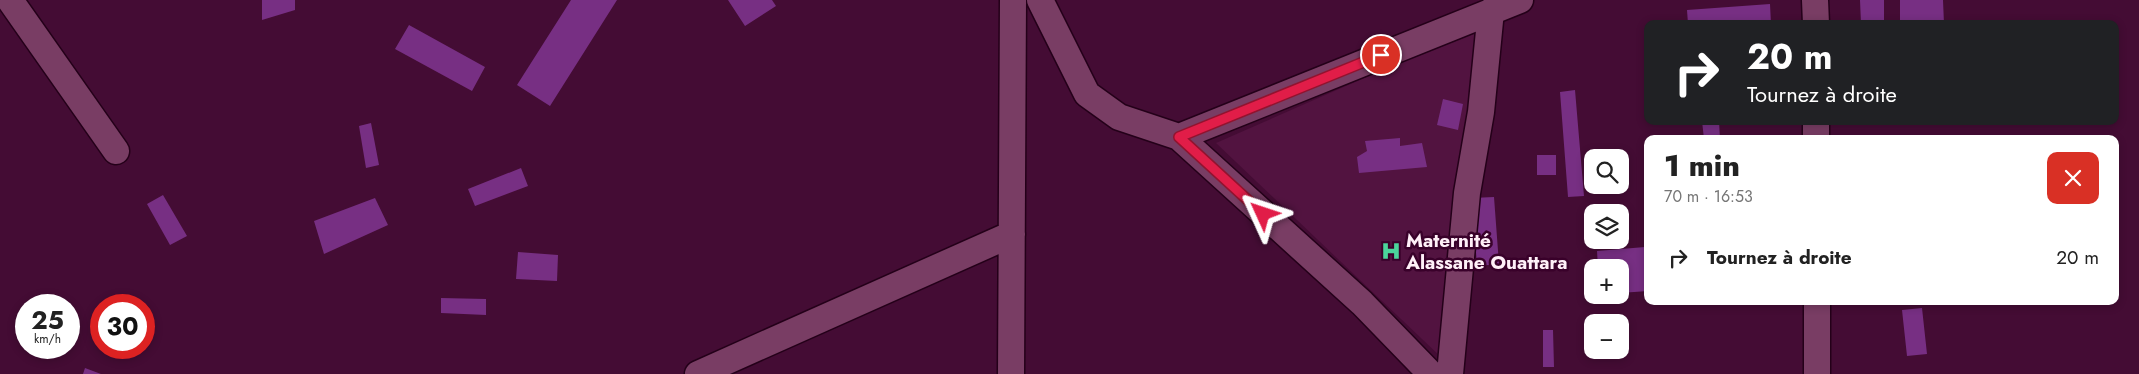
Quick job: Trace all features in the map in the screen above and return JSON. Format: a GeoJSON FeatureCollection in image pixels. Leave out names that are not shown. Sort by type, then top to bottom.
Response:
{"type":"FeatureCollection","features":[{"type":"Feature","properties":{"kind":"street"},"geometry":{"type":"LineString","coordinates":[[10,0],[10,3],[116,151]]}},
{"type":"Feature","properties":{"kind":"street"},"geometry":{"type":"LineString","coordinates":[[1011,374],[1013,0]]}},
{"type":"Feature","properties":{"kind":"street"},"geometry":{"type":"LineString","coordinates":[[1040,0],[1087,94],[1119,117],[1179,137],[1362,303],[1431,374]]}},
{"type":"Feature","properties":{"kind":"street"},"geometry":{"type":"LineString","coordinates":[[1179,137],[1491,10],[1520,0]]}},
{"type":"Feature","properties":{"kind":"street"},"geometry":{"type":"LineString","coordinates":[[1816,0],[1816,20]]}},
{"type":"Feature","properties":{"kind":"street"},"geometry":{"type":"LineString","coordinates":[[1450,374],[1466,193],[1481,112],[1491,10]]}},
{"type":"Feature","properties":{"kind":"street"},"geometry":{"type":"LineString","coordinates":[[698,374],[1012,234]]}},
{"type":"Feature","properties":{"kind":"street"},"geometry":{"type":"LineString","coordinates":[[1816,305],[1817,374]]}},
{"type":"Feature","properties":{"kind":"shaded area","name":"Maternité Alassane Ouattara"},"geometry":{"type":"Polygon","coordinates":[[[1476,29],[1442,358],[1216,143],[1476,29]]]}},
{"type":"Feature","properties":{"kind":"building"},"geometry":{"type":"Polygon","coordinates":[[[262,0],[295,0],[295,10],[262,20],[262,0]]]}},
{"type":"Feature","properties":{"kind":"building"},"geometry":{"type":"Polygon","coordinates":[[[571,0],[617,0],[550,106],[517,85],[571,0]]]}},
{"type":"Feature","properties":{"kind":"building"},"geometry":{"type":"Polygon","coordinates":[[[728,0],[772,0],[776,6],[745,26],[728,0]]]}},
{"type":"Feature","properties":{"kind":"building"},"geometry":{"type":"Polygon","coordinates":[[[1860,0],[1884,0],[1884,20],[1861,20],[1860,0]]]}},
{"type":"Feature","properties":{"kind":"building"},"geometry":{"type":"Polygon","coordinates":[[[1900,0],[1943,0],[1944,20],[1900,20],[1900,0]]]}},
{"type":"Feature","properties":{"kind":"building"},"geometry":{"type":"Polygon","coordinates":[[[1770,4],[1771,20],[1688,20],[1687,10],[1770,4]]]}},
{"type":"Feature","properties":{"kind":"building"},"geometry":{"type":"Polygon","coordinates":[[[409,25],[485,67],[472,91],[395,49],[409,25]]]}},
{"type":"Feature","properties":{"kind":"building"},"geometry":{"type":"Polygon","coordinates":[[[1575,90],[1584,196],[1568,197],[1560,92],[1575,90]]]}},
{"type":"Feature","properties":{"kind":"building"},"geometry":{"type":"Polygon","coordinates":[[[1443,99],[1463,104],[1458,130],[1437,125],[1443,99]]]}},
{"type":"Feature","properties":{"kind":"building"},"geometry":{"type":"Polygon","coordinates":[[[371,123],[379,165],[366,168],[359,126],[371,123]]]}},
{"type":"Feature","properties":{"kind":"building"},"geometry":{"type":"Polygon","coordinates":[[[1702,125],[1719,125],[1720,135],[1704,135],[1702,125]]]}},
{"type":"Feature","properties":{"kind":"building"},"geometry":{"type":"Polygon","coordinates":[[[1400,138],[1400,146],[1422,143],[1427,167],[1359,173],[1357,157],[1367,151],[1365,141],[1400,138]]]}},
{"type":"Feature","properties":{"kind":"building"},"geometry":{"type":"Polygon","coordinates":[[[1537,155],[1556,155],[1556,175],[1537,175],[1537,155]]]}},
{"type":"Feature","properties":{"kind":"building"},"geometry":{"type":"Polygon","coordinates":[[[521,168],[528,186],[475,206],[468,189],[521,168]]]}},
{"type":"Feature","properties":{"kind":"building"},"geometry":{"type":"Polygon","coordinates":[[[163,195],[187,236],[170,245],[147,204],[163,195]]]}},
{"type":"Feature","properties":{"kind":"building"},"geometry":{"type":"Polygon","coordinates":[[[1494,197],[1499,264],[1477,266],[1472,198],[1494,197]]]}},
{"type":"Feature","properties":{"kind":"building"},"geometry":{"type":"Polygon","coordinates":[[[375,198],[388,225],[324,254],[314,221],[375,198]]]}},
{"type":"Feature","properties":{"kind":"building"},"geometry":{"type":"Polygon","coordinates":[[[1644,247],[1644,291],[1629,292],[1629,259],[1597,259],[1597,251],[1644,247]]]}},
{"type":"Feature","properties":{"kind":"building"},"geometry":{"type":"Polygon","coordinates":[[[518,252],[558,255],[557,281],[516,279],[518,252]]]}},
{"type":"Feature","properties":{"kind":"building"},"geometry":{"type":"Polygon","coordinates":[[[441,298],[486,299],[486,315],[441,313],[441,298]]]}},
{"type":"Feature","properties":{"kind":"building"},"geometry":{"type":"Polygon","coordinates":[[[1922,308],[1927,354],[1907,356],[1902,310],[1922,308]]]}},
{"type":"Feature","properties":{"kind":"building"},"geometry":{"type":"Polygon","coordinates":[[[1543,330],[1553,330],[1554,367],[1543,367],[1543,330]]]}},
{"type":"Feature","properties":{"kind":"building"},"geometry":{"type":"Polygon","coordinates":[[[85,368],[101,374],[83,374],[85,368]]]}},
{"type":"Feature","properties":{"kind":"place","name":"Maternité Alassane Ouattara"},"geometry":{"type":"Point","coordinates":[1391,251]}},
{"type":"Feature","properties":{"kind":"route"},"geometry":{"type":"LineString","coordinates":[[1263,214],[1179,137],[1381,55]]}}]}
